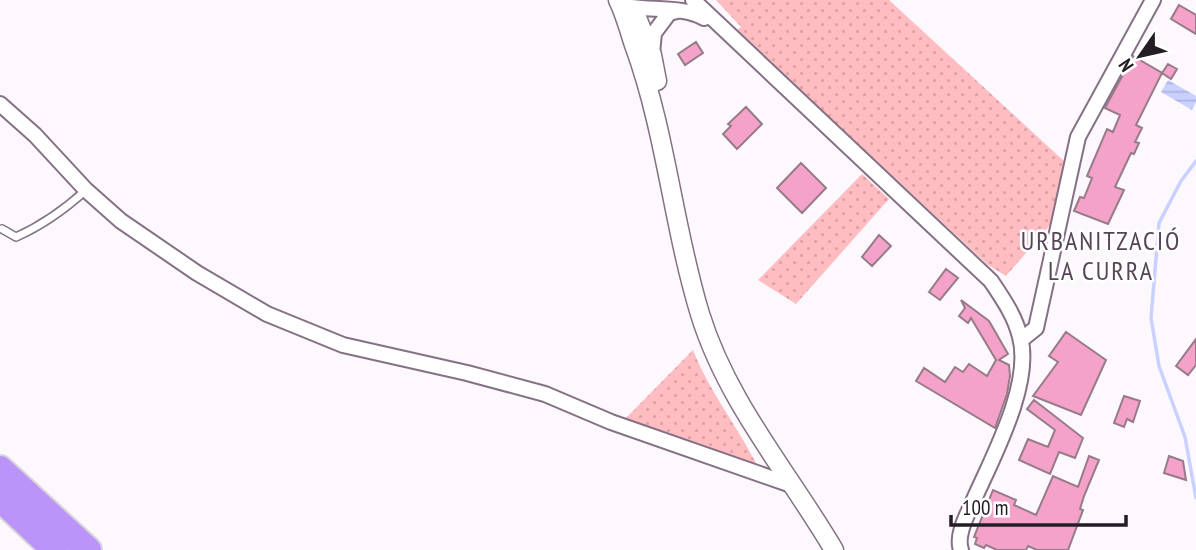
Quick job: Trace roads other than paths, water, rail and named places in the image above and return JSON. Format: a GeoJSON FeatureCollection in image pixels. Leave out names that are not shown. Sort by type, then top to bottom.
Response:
{"type":"FeatureCollection","features":[{"type":"Feature","properties":{"kind":"highway"},"geometry":{"type":"LineString","coordinates":[[0,469],[88,550]]}},
{"type":"Feature","properties":{"kind":"highway"},"geometry":{"type":"LineString","coordinates":[[0,498],[55,550]]}},
{"type":"Feature","properties":{"kind":"street"},"geometry":{"type":"LineString","coordinates":[[693,0],[991,281],[1012,313],[1021,340],[1022,365],[1016,401],[964,523],[959,544],[961,550]]}},
{"type":"Feature","properties":{"kind":"street"},"geometry":{"type":"LineString","coordinates":[[1021,340],[1036,328],[1078,137],[1153,0]]}},
{"type":"Feature","properties":{"kind":"street"},"geometry":{"type":"LineString","coordinates":[[625,3],[656,5],[679,11]]}},
{"type":"Feature","properties":{"kind":"street"},"geometry":{"type":"LineString","coordinates":[[625,3],[652,55]]}},
{"type":"Feature","properties":{"kind":"street"},"geometry":{"type":"LineString","coordinates":[[625,3],[647,79],[700,315],[713,350],[762,441],[795,486],[834,550]]}},
{"type":"Feature","properties":{"kind":"street"},"geometry":{"type":"LineString","coordinates":[[679,227],[667,137],[652,55],[654,33],[669,13],[679,11],[698,14],[724,29]]}},
{"type":"Feature","properties":{"kind":"street"},"geometry":{"type":"LineString","coordinates":[[0,104],[35,135],[86,190],[137,233],[197,273],[267,314],[343,345],[545,394],[611,422],[795,486]]}},
{"type":"Feature","properties":{"kind":"lane"},"geometry":{"type":"LineString","coordinates":[[2,229],[16,237],[35,229],[62,212],[86,190]]}},
{"type":"Feature","properties":{"kind":"water"},"geometry":{"type":"Polygon","coordinates":[[[1168,80],[1196,96],[1192,110],[1161,92],[1168,80]]]}},
{"type":"Feature","properties":{"kind":"waterway"},"geometry":{"type":"LineString","coordinates":[[1196,161],[1181,181],[1159,223],[1151,318],[1159,366],[1185,437],[1196,498]]}},
{"type":"Feature","properties":{"kind":"district","name":"URBANITZACIÓ LA CURRA"},"geometry":{"type":"Point","coordinates":[1101,256]}}]}
